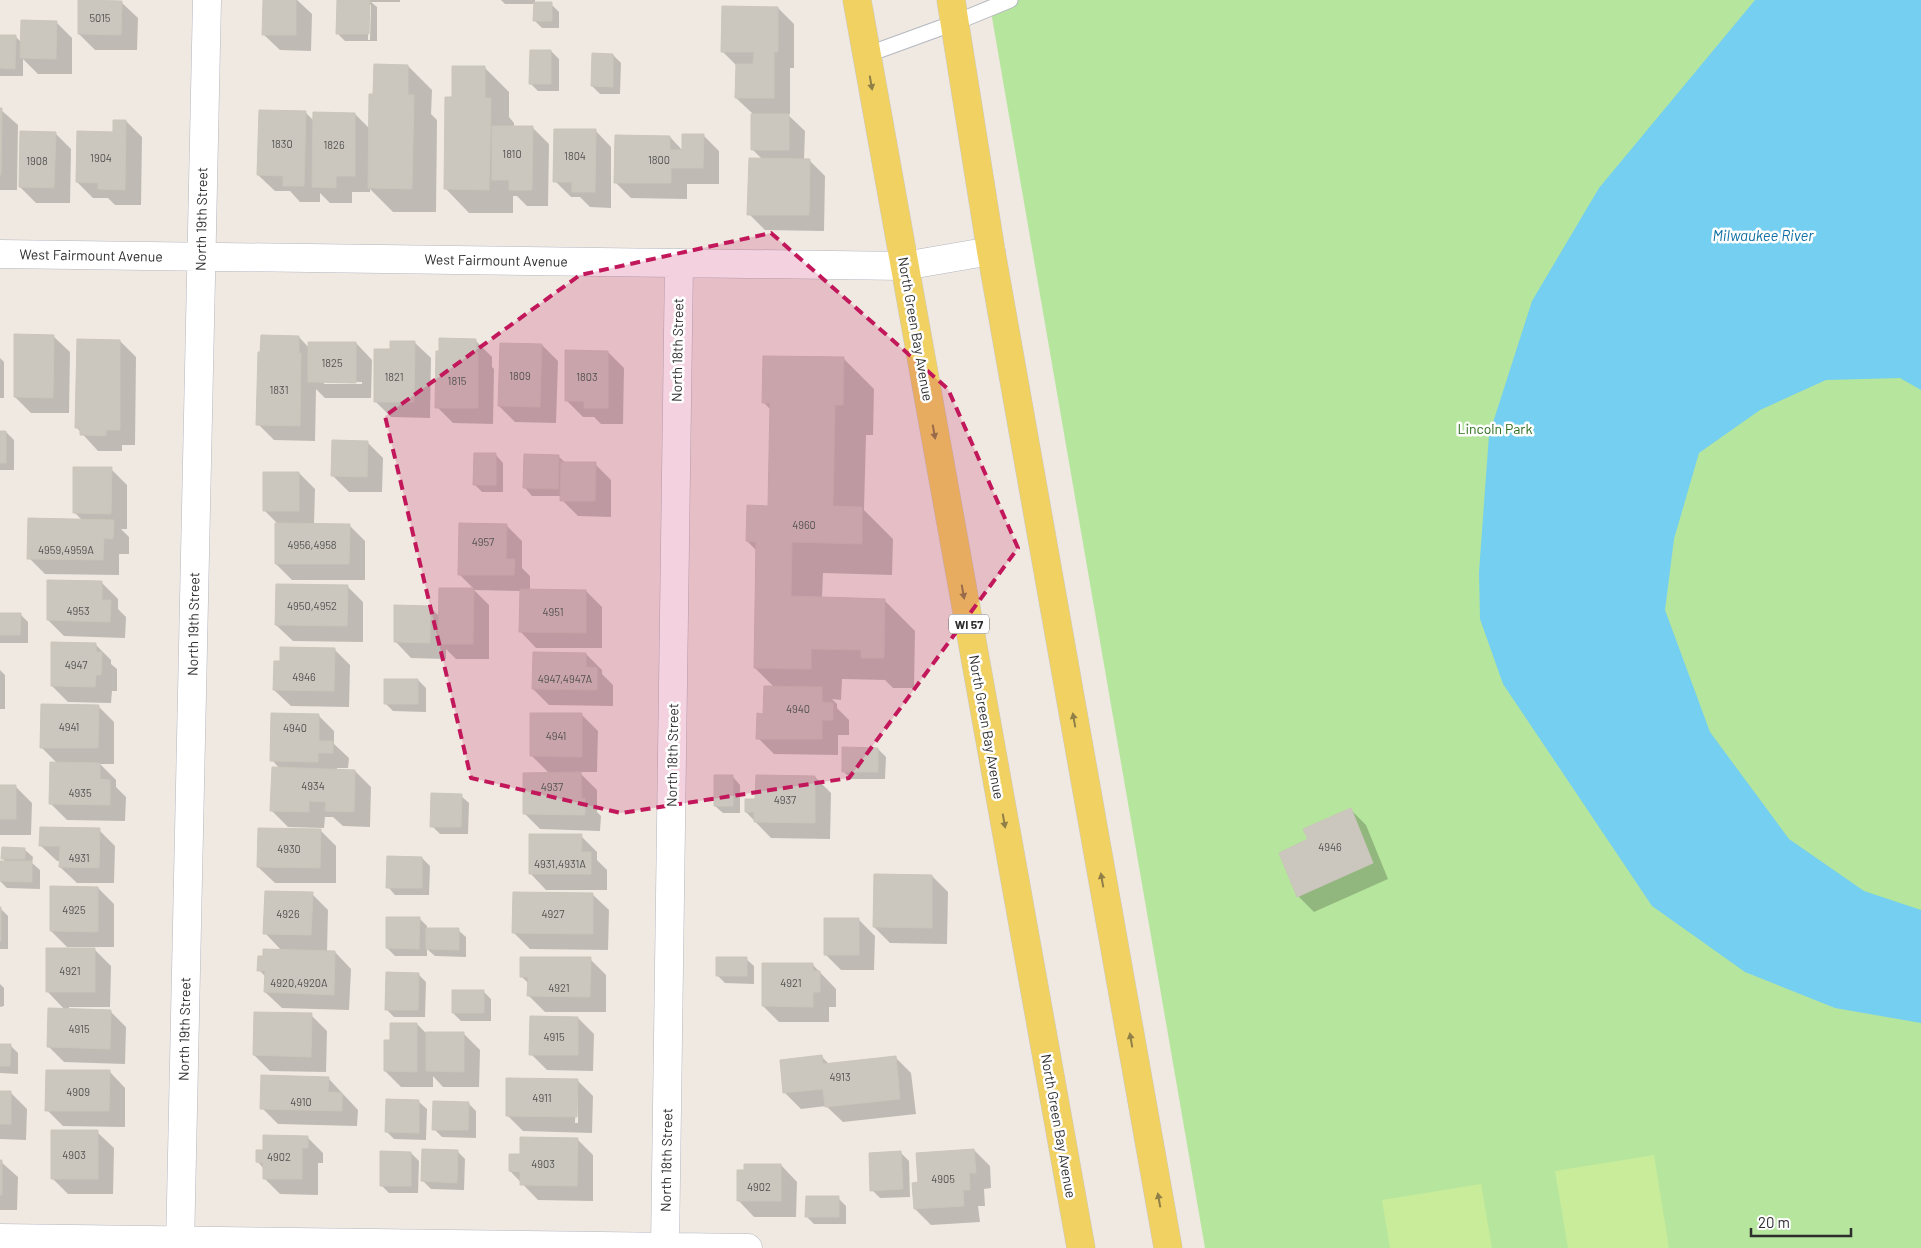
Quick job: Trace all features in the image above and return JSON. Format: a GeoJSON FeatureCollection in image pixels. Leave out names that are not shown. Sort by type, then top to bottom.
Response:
{"type":"FeatureCollection","features":[{"type":"Feature","properties":{"kind":"main road","name":"North Green Bay Avenue"},"geometry":{"type":"LineString","coordinates":[[857,0],[1081,1248]]}},
{"type":"Feature","properties":{"kind":"main road"},"geometry":{"type":"LineString","coordinates":[[953,12],[991,251],[1168,1248]]}},
{"type":"Feature","properties":{"kind":"street","name":"North 19th Street"},"geometry":{"type":"LineString","coordinates":[[180,1244],[207,0]]}},
{"type":"Feature","properties":{"kind":"street","name":"West Fairmount Avenue"},"geometry":{"type":"LineString","coordinates":[[0,254],[904,266],[991,251]]}},
{"type":"Feature","properties":{"kind":"street","name":"North 18th Street"},"geometry":{"type":"LineString","coordinates":[[665,1248],[679,263]]}},
{"type":"Feature","properties":{"kind":"street"},"geometry":{"type":"LineString","coordinates":[[0,1238],[180,1244],[748,1248]]}},
{"type":"Feature","properties":{"kind":"lane"},"geometry":{"type":"LineString","coordinates":[[866,55],[953,12],[1010,0]]}},
{"type":"Feature","properties":{"kind":"highlighted area"},"geometry":{"type":"Polygon","coordinates":[[[771,233],[948,389],[1018,548],[849,778],[621,813],[471,778],[385,416],[580,275],[771,233]]]}},
{"type":"Feature","properties":{"kind":"green space","name":"Lincoln Park"},"geometry":{"type":"Polygon","coordinates":[[[989,0],[1921,0],[1921,1248],[1205,1248],[989,0]]]}},
{"type":"Feature","properties":{"kind":"green space"},"geometry":{"type":"Polygon","coordinates":[[[1654,1155],[1669,1248],[1568,1248],[1555,1171],[1654,1155]]]}},
{"type":"Feature","properties":{"kind":"green space"},"geometry":{"type":"Polygon","coordinates":[[[1481,1184],[1492,1248],[1390,1248],[1382,1200],[1481,1184]]]}},
{"type":"Feature","properties":{"kind":"water","name":"Milwaukee River"},"geometry":{"type":"Polygon","coordinates":[[[1755,0],[1921,0],[1921,390],[1900,378],[1826,380],[1760,410],[1699,453],[1674,539],[1665,610],[1710,732],[1789,839],[1864,891],[1921,910],[1921,1023],[1835,1008],[1745,972],[1652,906],[1503,684],[1480,619],[1479,572],[1489,435],[1532,301],[1599,188],[1755,0]]]}},
{"type":"Feature","properties":{"kind":"building"},"geometry":{"type":"Polygon","coordinates":[[[78,0],[122,1],[121,35],[78,34],[78,0]]]}},
{"type":"Feature","properties":{"kind":"building"},"geometry":{"type":"Polygon","coordinates":[[[263,0],[296,0],[296,35],[262,35],[263,0]]]}},
{"type":"Feature","properties":{"kind":"building"},"geometry":{"type":"Polygon","coordinates":[[[337,0],[370,0],[369,34],[336,34],[337,0]]]}},
{"type":"Feature","properties":{"kind":"building"},"geometry":{"type":"Polygon","coordinates":[[[534,2],[552,2],[552,21],[533,21],[534,2]]]}},
{"type":"Feature","properties":{"kind":"building"},"geometry":{"type":"Polygon","coordinates":[[[722,6],[778,7],[778,52],[774,52],[774,98],[735,98],[736,64],[753,64],[754,52],[721,52],[722,6]]]}},
{"type":"Feature","properties":{"kind":"building"},"geometry":{"type":"Polygon","coordinates":[[[21,20],[57,21],[56,59],[20,58],[21,20]]]}},
{"type":"Feature","properties":{"kind":"building"},"geometry":{"type":"Polygon","coordinates":[[[0,35],[16,35],[15,69],[0,68],[0,35]]]}},
{"type":"Feature","properties":{"kind":"building"},"geometry":{"type":"Polygon","coordinates":[[[530,50],[551,50],[551,84],[529,84],[530,50]]]}},
{"type":"Feature","properties":{"kind":"building"},"geometry":{"type":"Polygon","coordinates":[[[592,53],[613,54],[613,87],[591,86],[592,53]]]}},
{"type":"Feature","properties":{"kind":"building"},"geometry":{"type":"Polygon","coordinates":[[[374,64],[408,65],[408,95],[414,95],[412,189],[368,188],[369,94],[373,94],[374,64]]]}},
{"type":"Feature","properties":{"kind":"building"},"geometry":{"type":"Polygon","coordinates":[[[452,66],[485,66],[485,98],[491,98],[489,190],[444,189],[445,97],[452,97],[452,66]]]}},
{"type":"Feature","properties":{"kind":"building"},"geometry":{"type":"Polygon","coordinates":[[[0,108],[2,108],[1,175],[0,175],[0,108]]]}},
{"type":"Feature","properties":{"kind":"building"},"geometry":{"type":"Polygon","coordinates":[[[259,110],[306,111],[304,186],[283,186],[283,176],[257,175],[259,110]]]}},
{"type":"Feature","properties":{"kind":"building"},"geometry":{"type":"Polygon","coordinates":[[[313,112],[355,113],[355,176],[336,176],[336,188],[312,187],[313,112]]]}},
{"type":"Feature","properties":{"kind":"building"},"geometry":{"type":"Polygon","coordinates":[[[751,114],[789,114],[789,150],[751,150],[751,114]]]}},
{"type":"Feature","properties":{"kind":"building"},"geometry":{"type":"Polygon","coordinates":[[[113,120],[126,120],[125,190],[98,189],[98,183],[76,182],[77,131],[113,132],[113,120]]]}},
{"type":"Feature","properties":{"kind":"building"},"geometry":{"type":"Polygon","coordinates":[[[492,126],[533,126],[532,190],[509,190],[509,180],[492,180],[492,126]]]}},
{"type":"Feature","properties":{"kind":"building"},"geometry":{"type":"Polygon","coordinates":[[[554,129],[596,129],[595,192],[572,192],[572,182],[553,182],[554,129]]]}},
{"type":"Feature","properties":{"kind":"building"},"geometry":{"type":"Polygon","coordinates":[[[20,131],[56,132],[54,188],[19,187],[20,131]]]}},
{"type":"Feature","properties":{"kind":"building"},"geometry":{"type":"Polygon","coordinates":[[[682,134],[704,134],[703,168],[671,168],[671,183],[614,183],[615,135],[670,136],[670,150],[682,150],[682,134]]]}},
{"type":"Feature","properties":{"kind":"building"},"geometry":{"type":"Polygon","coordinates":[[[749,158],[810,159],[809,215],[747,215],[749,158]]]}},
{"type":"Feature","properties":{"kind":"building"},"geometry":{"type":"Polygon","coordinates":[[[14,334],[54,335],[53,398],[14,397],[14,334]]]}},
{"type":"Feature","properties":{"kind":"building"},"geometry":{"type":"Polygon","coordinates":[[[261,335],[299,336],[299,353],[301,353],[300,426],[256,425],[258,352],[260,352],[261,335]]]}},
{"type":"Feature","properties":{"kind":"building"},"geometry":{"type":"Polygon","coordinates":[[[439,338],[476,339],[476,352],[478,352],[478,408],[435,408],[436,351],[439,351],[439,338]]]}},
{"type":"Feature","properties":{"kind":"building"},"geometry":{"type":"Polygon","coordinates":[[[77,339],[120,340],[120,430],[106,430],[106,436],[80,435],[80,428],[75,428],[77,339]]]}},
{"type":"Feature","properties":{"kind":"building"},"geometry":{"type":"Polygon","coordinates":[[[390,341],[415,341],[414,402],[374,402],[374,349],[390,349],[390,341]]]}},
{"type":"Feature","properties":{"kind":"building"},"geometry":{"type":"Polygon","coordinates":[[[308,342],[356,342],[356,383],[308,382],[308,342]]]}},
{"type":"Feature","properties":{"kind":"building"},"geometry":{"type":"Polygon","coordinates":[[[500,343],[542,344],[540,407],[498,406],[500,343]]]}},
{"type":"Feature","properties":{"kind":"building"},"geometry":{"type":"Polygon","coordinates":[[[565,350],[608,351],[608,408],[584,408],[584,401],[565,401],[565,350]]]}},
{"type":"Feature","properties":{"kind":"building"},"geometry":{"type":"Polygon","coordinates":[[[763,356],[844,357],[843,405],[835,405],[833,506],[862,507],[862,544],[792,542],[791,596],[885,599],[884,658],[861,658],[861,650],[811,649],[811,669],[754,668],[756,542],[746,541],[747,505],[768,506],[770,403],[762,403],[763,356]]]}},
{"type":"Feature","properties":{"kind":"building"},"geometry":{"type":"Polygon","coordinates":[[[0,431],[6,431],[6,463],[0,463],[0,431]]]}},
{"type":"Feature","properties":{"kind":"building"},"geometry":{"type":"Polygon","coordinates":[[[332,440],[368,441],[367,477],[331,476],[332,440]]]}},
{"type":"Feature","properties":{"kind":"building"},"geometry":{"type":"Polygon","coordinates":[[[474,453],[496,453],[496,485],[473,485],[474,453]]]}},
{"type":"Feature","properties":{"kind":"building"},"geometry":{"type":"Polygon","coordinates":[[[524,454],[559,455],[558,489],[523,488],[524,454]]]}},
{"type":"Feature","properties":{"kind":"building"},"geometry":{"type":"Polygon","coordinates":[[[561,462],[596,462],[595,501],[560,501],[561,462]]]}},
{"type":"Feature","properties":{"kind":"building"},"geometry":{"type":"Polygon","coordinates":[[[73,467],[112,467],[111,514],[73,513],[73,467]]]}},
{"type":"Feature","properties":{"kind":"building"},"geometry":{"type":"Polygon","coordinates":[[[263,472],[299,472],[299,511],[263,511],[263,472]]]}},
{"type":"Feature","properties":{"kind":"building"},"geometry":{"type":"Polygon","coordinates":[[[28,518],[114,520],[113,539],[104,538],[103,560],[27,559],[28,518]]]}},
{"type":"Feature","properties":{"kind":"building"},"geometry":{"type":"Polygon","coordinates":[[[275,523],[350,524],[349,564],[275,564],[275,523]]]}},
{"type":"Feature","properties":{"kind":"building"},"geometry":{"type":"Polygon","coordinates":[[[459,523],[507,524],[506,559],[515,559],[514,575],[458,575],[459,523]]]}},
{"type":"Feature","properties":{"kind":"building"},"geometry":{"type":"Polygon","coordinates":[[[47,580],[102,581],[102,600],[111,600],[110,622],[47,620],[47,580]]]}},
{"type":"Feature","properties":{"kind":"building"},"geometry":{"type":"Polygon","coordinates":[[[276,584],[348,585],[347,626],[275,625],[276,584]]]}},
{"type":"Feature","properties":{"kind":"building"},"geometry":{"type":"Polygon","coordinates":[[[439,588],[474,588],[473,644],[438,644],[439,588]]]}},
{"type":"Feature","properties":{"kind":"building"},"geometry":{"type":"Polygon","coordinates":[[[520,589],[586,590],[586,633],[519,632],[520,589]]]}},
{"type":"Feature","properties":{"kind":"building"},"geometry":{"type":"Polygon","coordinates":[[[394,605],[430,606],[430,643],[394,642],[394,605]]]}},
{"type":"Feature","properties":{"kind":"building"},"geometry":{"type":"Polygon","coordinates":[[[0,613],[21,613],[20,635],[0,635],[0,613]]]}},
{"type":"Feature","properties":{"kind":"building"},"geometry":{"type":"Polygon","coordinates":[[[51,642],[96,643],[96,652],[102,652],[101,675],[96,675],[95,687],[51,686],[51,642]]]}},
{"type":"Feature","properties":{"kind":"building"},"geometry":{"type":"Polygon","coordinates":[[[280,647],[335,648],[334,691],[273,690],[274,661],[280,661],[280,647]]]}},
{"type":"Feature","properties":{"kind":"building"},"geometry":{"type":"Polygon","coordinates":[[[533,652],[586,653],[586,667],[597,668],[597,690],[532,689],[533,652]]]}},
{"type":"Feature","properties":{"kind":"building"},"geometry":{"type":"Polygon","coordinates":[[[384,679],[418,679],[418,704],[384,704],[384,679]]]}},
{"type":"Feature","properties":{"kind":"building"},"geometry":{"type":"Polygon","coordinates":[[[764,686],[822,687],[822,702],[833,703],[833,720],[822,720],[822,739],[756,739],[757,713],[763,714],[764,686]]]}},
{"type":"Feature","properties":{"kind":"building"},"geometry":{"type":"Polygon","coordinates":[[[41,704],[99,705],[98,748],[40,748],[41,704]]]}},
{"type":"Feature","properties":{"kind":"building"},"geometry":{"type":"Polygon","coordinates":[[[271,713],[319,714],[319,741],[333,741],[333,753],[318,753],[318,762],[270,761],[271,713]]]}},
{"type":"Feature","properties":{"kind":"building"},"geometry":{"type":"Polygon","coordinates":[[[530,713],[582,713],[582,757],[530,756],[530,713]]]}},
{"type":"Feature","properties":{"kind":"building"},"geometry":{"type":"Polygon","coordinates":[[[842,747],[878,748],[878,772],[842,772],[842,747]]]}},
{"type":"Feature","properties":{"kind":"building"},"geometry":{"type":"Polygon","coordinates":[[[50,762],[100,763],[100,779],[110,780],[110,805],[49,804],[50,762]]]}},
{"type":"Feature","properties":{"kind":"building"},"geometry":{"type":"Polygon","coordinates":[[[272,767],[355,770],[354,812],[325,811],[326,802],[309,801],[309,812],[270,811],[272,767]]]}},
{"type":"Feature","properties":{"kind":"building"},"geometry":{"type":"Polygon","coordinates":[[[581,772],[582,799],[585,798],[585,815],[523,814],[523,773],[581,772]]]}},
{"type":"Feature","properties":{"kind":"building"},"geometry":{"type":"Polygon","coordinates":[[[714,775],[733,775],[733,806],[714,806],[714,775]]]}},
{"type":"Feature","properties":{"kind":"building"},"geometry":{"type":"Polygon","coordinates":[[[756,775],[815,776],[815,823],[754,822],[754,812],[745,812],[745,799],[755,799],[756,775]]]}},
{"type":"Feature","properties":{"kind":"building"},"geometry":{"type":"Polygon","coordinates":[[[0,785],[16,785],[16,819],[0,819],[0,785]]]}},
{"type":"Feature","properties":{"kind":"building"},"geometry":{"type":"Polygon","coordinates":[[[431,793],[462,794],[461,827],[430,827],[431,793]]]}},
{"type":"Feature","properties":{"kind":"building"},"geometry":{"type":"Polygon","coordinates":[[[1351,808],[1373,863],[1297,897],[1279,853],[1308,839],[1303,829],[1351,808]]]}},
{"type":"Feature","properties":{"kind":"building"},"geometry":{"type":"Polygon","coordinates":[[[40,827],[100,828],[99,868],[59,867],[60,846],[39,846],[40,827]]]}},
{"type":"Feature","properties":{"kind":"building"},"geometry":{"type":"Polygon","coordinates":[[[258,828],[321,829],[320,868],[257,867],[258,828]]]}},
{"type":"Feature","properties":{"kind":"building"},"geometry":{"type":"Polygon","coordinates":[[[529,834],[582,834],[581,852],[591,852],[591,874],[529,874],[529,834]]]}},
{"type":"Feature","properties":{"kind":"building"},"geometry":{"type":"Polygon","coordinates":[[[2,847],[25,848],[25,859],[1,859],[2,847]]]}},
{"type":"Feature","properties":{"kind":"building"},"geometry":{"type":"Polygon","coordinates":[[[387,856],[422,857],[422,888],[386,888],[387,856]]]}},
{"type":"Feature","properties":{"kind":"building"},"geometry":{"type":"Polygon","coordinates":[[[0,861],[32,861],[32,882],[0,881],[0,861]]]}},
{"type":"Feature","properties":{"kind":"building"},"geometry":{"type":"Polygon","coordinates":[[[874,874],[932,875],[932,928],[873,927],[874,874]]]}},
{"type":"Feature","properties":{"kind":"building"},"geometry":{"type":"Polygon","coordinates":[[[50,886],[98,887],[98,932],[50,931],[50,886]]]}},
{"type":"Feature","properties":{"kind":"building"},"geometry":{"type":"Polygon","coordinates":[[[265,891],[313,892],[311,935],[263,934],[265,891]]]}},
{"type":"Feature","properties":{"kind":"building"},"geometry":{"type":"Polygon","coordinates":[[[513,892],[593,893],[593,934],[512,933],[513,892]]]}},
{"type":"Feature","properties":{"kind":"building"},"geometry":{"type":"Polygon","coordinates":[[[1,907],[1,941],[0,941],[1,907]]]}},
{"type":"Feature","properties":{"kind":"building"},"geometry":{"type":"Polygon","coordinates":[[[386,917],[420,917],[419,949],[386,948],[386,917]]]}},
{"type":"Feature","properties":{"kind":"building"},"geometry":{"type":"Polygon","coordinates":[[[824,918],[859,918],[859,955],[824,955],[824,918]]]}},
{"type":"Feature","properties":{"kind":"building"},"geometry":{"type":"Polygon","coordinates":[[[426,928],[459,928],[459,950],[426,949],[426,928]]]}},
{"type":"Feature","properties":{"kind":"building"},"geometry":{"type":"Polygon","coordinates":[[[46,948],[95,948],[95,992],[46,992],[46,948]]]}},
{"type":"Feature","properties":{"kind":"building"},"geometry":{"type":"Polygon","coordinates":[[[263,949],[335,951],[334,995],[264,992],[265,971],[257,971],[258,956],[263,956],[263,949]]]}},
{"type":"Feature","properties":{"kind":"building"},"geometry":{"type":"Polygon","coordinates":[[[520,957],[591,957],[590,997],[527,996],[528,977],[520,977],[520,957]]]}},
{"type":"Feature","properties":{"kind":"building"},"geometry":{"type":"Polygon","coordinates":[[[716,957],[747,957],[747,976],[716,976],[716,957]]]}},
{"type":"Feature","properties":{"kind":"building"},"geometry":{"type":"Polygon","coordinates":[[[762,963],[813,963],[813,971],[820,971],[820,992],[813,992],[813,1007],[762,1006],[762,963]]]}},
{"type":"Feature","properties":{"kind":"building"},"geometry":{"type":"Polygon","coordinates":[[[386,972],[419,973],[418,1010],[385,1010],[386,972]]]}},
{"type":"Feature","properties":{"kind":"building"},"geometry":{"type":"Polygon","coordinates":[[[452,990],[484,990],[484,1013],[452,1013],[452,990]]]}},
{"type":"Feature","properties":{"kind":"building"},"geometry":{"type":"Polygon","coordinates":[[[48,1008],[111,1010],[110,1049],[47,1047],[48,1008]]]}},
{"type":"Feature","properties":{"kind":"building"},"geometry":{"type":"Polygon","coordinates":[[[254,1012],[312,1013],[311,1057],[253,1055],[254,1012]]]}},
{"type":"Feature","properties":{"kind":"building"},"geometry":{"type":"Polygon","coordinates":[[[530,1016],[578,1017],[578,1055],[529,1055],[530,1016]]]}},
{"type":"Feature","properties":{"kind":"building"},"geometry":{"type":"Polygon","coordinates":[[[390,1023],[417,1023],[417,1072],[384,1071],[384,1040],[390,1040],[390,1023]]]}},
{"type":"Feature","properties":{"kind":"building"},"geometry":{"type":"Polygon","coordinates":[[[426,1032],[464,1032],[464,1072],[426,1071],[426,1032]]]}},
{"type":"Feature","properties":{"kind":"building"},"geometry":{"type":"Polygon","coordinates":[[[0,1044],[11,1044],[10,1066],[0,1066],[0,1044]]]}},
{"type":"Feature","properties":{"kind":"building"},"geometry":{"type":"Polygon","coordinates":[[[822,1055],[823,1064],[896,1056],[900,1099],[825,1107],[823,1089],[783,1093],[780,1060],[822,1055]]]}},
{"type":"Feature","properties":{"kind":"building"},"geometry":{"type":"Polygon","coordinates":[[[46,1070],[110,1070],[109,1111],[45,1111],[46,1070]]]}},
{"type":"Feature","properties":{"kind":"building"},"geometry":{"type":"Polygon","coordinates":[[[261,1075],[329,1077],[328,1092],[342,1093],[342,1111],[260,1109],[261,1075]]]}},
{"type":"Feature","properties":{"kind":"building"},"geometry":{"type":"Polygon","coordinates":[[[506,1078],[578,1079],[577,1117],[506,1116],[506,1078]]]}},
{"type":"Feature","properties":{"kind":"building"},"geometry":{"type":"Polygon","coordinates":[[[0,1091],[11,1091],[11,1124],[0,1124],[0,1091]]]}},
{"type":"Feature","properties":{"kind":"building"},"geometry":{"type":"Polygon","coordinates":[[[386,1099],[419,1100],[419,1133],[385,1132],[386,1099]]]}},
{"type":"Feature","properties":{"kind":"building"},"geometry":{"type":"Polygon","coordinates":[[[433,1101],[469,1102],[468,1130],[432,1130],[433,1101]]]}},
{"type":"Feature","properties":{"kind":"building"},"geometry":{"type":"Polygon","coordinates":[[[51,1130],[98,1130],[98,1179],[51,1179],[51,1130]]]}},
{"type":"Feature","properties":{"kind":"building"},"geometry":{"type":"Polygon","coordinates":[[[263,1135],[308,1136],[308,1148],[302,1148],[302,1179],[263,1179],[263,1163],[256,1162],[256,1150],[263,1150],[263,1135]]]}},
{"type":"Feature","properties":{"kind":"building"},"geometry":{"type":"Polygon","coordinates":[[[520,1137],[578,1138],[577,1186],[520,1185],[520,1172],[509,1171],[509,1154],[520,1154],[520,1137]]]}},
{"type":"Feature","properties":{"kind":"building"},"geometry":{"type":"Polygon","coordinates":[[[422,1149],[458,1150],[457,1183],[421,1181],[422,1149]]]}},
{"type":"Feature","properties":{"kind":"building"},"geometry":{"type":"Polygon","coordinates":[[[974,1149],[976,1173],[969,1173],[970,1190],[963,1190],[964,1206],[914,1209],[912,1183],[918,1182],[916,1153],[974,1149]]]}},
{"type":"Feature","properties":{"kind":"building"},"geometry":{"type":"Polygon","coordinates":[[[380,1151],[411,1152],[411,1186],[380,1186],[380,1151]]]}},
{"type":"Feature","properties":{"kind":"building"},"geometry":{"type":"Polygon","coordinates":[[[901,1151],[903,1189],[870,1191],[869,1153],[901,1151]]]}},
{"type":"Feature","properties":{"kind":"building"},"geometry":{"type":"Polygon","coordinates":[[[0,1160],[2,1160],[2,1195],[0,1195],[0,1160]]]}},
{"type":"Feature","properties":{"kind":"building"},"geometry":{"type":"Polygon","coordinates":[[[744,1164],[781,1164],[781,1201],[737,1201],[737,1170],[744,1170],[744,1164]]]}},
{"type":"Feature","properties":{"kind":"building"},"geometry":{"type":"Polygon","coordinates":[[[806,1196],[839,1196],[839,1217],[805,1217],[806,1196]]]}}]}
